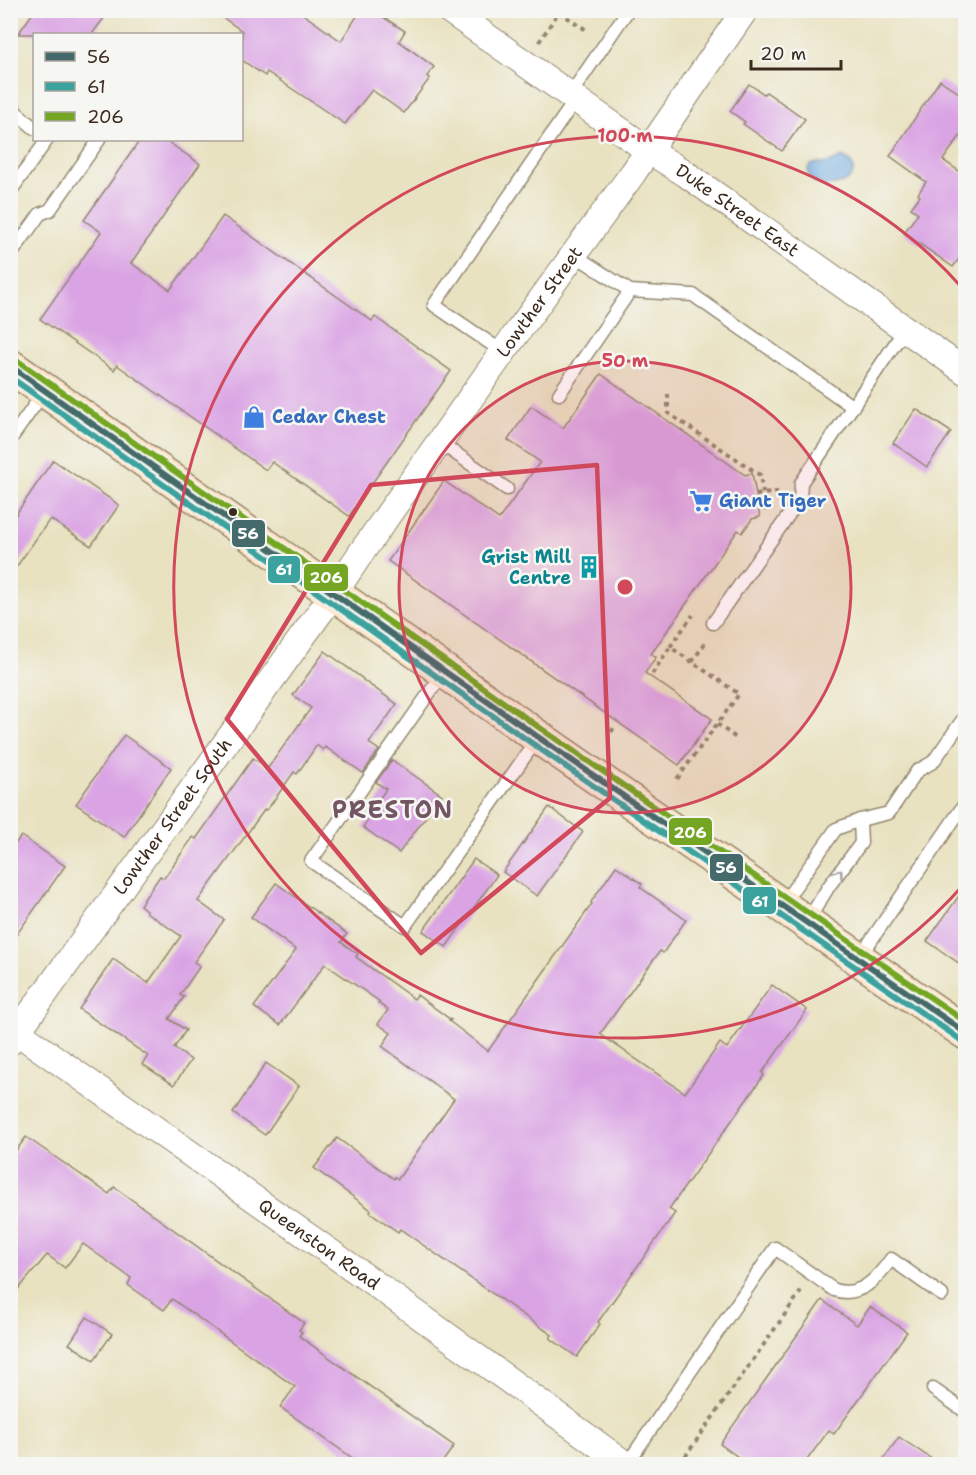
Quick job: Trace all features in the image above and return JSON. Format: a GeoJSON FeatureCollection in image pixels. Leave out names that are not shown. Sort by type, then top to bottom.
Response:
{"type":"FeatureCollection","features":[{"type":"Feature","properties":{"kind":"main road"},"geometry":{"type":"LineString","coordinates":[[10,366],[538,737],[966,1033]]}},
{"type":"Feature","properties":{"kind":"street","name":"Duke Street East"},"geometry":{"type":"LineString","coordinates":[[449,10],[966,372]]}},
{"type":"Feature","properties":{"kind":"street","name":"Lowther Street"},"geometry":{"type":"LineString","coordinates":[[334,593],[502,352],[633,174],[745,10]]}},
{"type":"Feature","properties":{"kind":"street","name":"Lowther Street South"},"geometry":{"type":"LineString","coordinates":[[13,1034],[334,593]]}},
{"type":"Feature","properties":{"kind":"street","name":"Queenston Road"},"geometry":{"type":"LineString","coordinates":[[13,1034],[364,1276],[626,1464]]}},
{"type":"Feature","properties":{"kind":"lane"},"geometry":{"type":"LineString","coordinates":[[502,352],[434,305],[573,97],[628,10]]}},
{"type":"Feature","properties":{"kind":"lane"},"geometry":{"type":"LineString","coordinates":[[10,96],[15,111],[33,127]]}},
{"type":"Feature","properties":{"kind":"lane"},"geometry":{"type":"LineString","coordinates":[[10,192],[46,141]]}},
{"type":"Feature","properties":{"kind":"lane"},"geometry":{"type":"LineString","coordinates":[[10,256],[40,214],[50,210],[98,141]]}},
{"type":"Feature","properties":{"kind":"lane"},"geometry":{"type":"LineString","coordinates":[[573,254],[630,291],[693,295],[853,407]]}},
{"type":"Feature","properties":{"kind":"lane"},"geometry":{"type":"LineString","coordinates":[[559,394],[630,291]]}},
{"type":"Feature","properties":{"kind":"lane"},"geometry":{"type":"LineString","coordinates":[[713,623],[800,499],[801,483],[905,329]]}},
{"type":"Feature","properties":{"kind":"lane"},"geometry":{"type":"LineString","coordinates":[[10,440],[44,390]]}},
{"type":"Feature","properties":{"kind":"lane"},"geometry":{"type":"LineString","coordinates":[[439,442],[507,489]]}},
{"type":"Feature","properties":{"kind":"lane"},"geometry":{"type":"LineString","coordinates":[[445,671],[311,861],[405,926],[538,737]]}},
{"type":"Feature","properties":{"kind":"lane"},"geometry":{"type":"LineString","coordinates":[[794,913],[836,829],[889,813],[917,771],[933,762],[966,715]]}},
{"type":"Feature","properties":{"kind":"lane"},"geometry":{"type":"LineString","coordinates":[[858,959],[965,804]]}},
{"type":"Feature","properties":{"kind":"lane"},"geometry":{"type":"LineString","coordinates":[[794,913],[829,886],[861,843],[860,820]]}},
{"type":"Feature","properties":{"kind":"lane"},"geometry":{"type":"LineString","coordinates":[[626,1464],[775,1248],[834,1290],[843,1293],[860,1290],[880,1274],[891,1260],[942,1295]]}},
{"type":"Feature","properties":{"kind":"lane"},"geometry":{"type":"LineString","coordinates":[[933,1389],[966,1412]]}},
{"type":"Feature","properties":{"kind":"path"},"geometry":{"type":"LineString","coordinates":[[537,45],[560,11],[595,36]]}},
{"type":"Feature","properties":{"kind":"path"},"geometry":{"type":"LineString","coordinates":[[652,674],[670,646]]}},
{"type":"Feature","properties":{"kind":"path"},"geometry":{"type":"LineString","coordinates":[[717,724],[736,738]]}},
{"type":"Feature","properties":{"kind":"path"},"geometry":{"type":"LineString","coordinates":[[680,1464],[813,1275]]}},
{"type":"Feature","properties":{"kind":"highlighted area"},"geometry":{"type":"Polygon","coordinates":[[[597,465],[610,798],[421,953],[227,719],[371,485],[597,465]]]}},
{"type":"Feature","properties":{"kind":"water"},"geometry":{"type":"Polygon","coordinates":[[[842,157],[853,167],[853,172],[843,183],[826,186],[818,184],[808,174],[809,166],[815,163],[830,163],[842,157]]]}},
{"type":"Feature","properties":{"kind":"building"},"geometry":{"type":"Polygon","coordinates":[[[35,10],[110,10],[93,33],[18,34],[35,10]]]}},
{"type":"Feature","properties":{"kind":"building"},"geometry":{"type":"Polygon","coordinates":[[[212,10],[297,10],[341,41],[361,10],[372,10],[405,31],[399,41],[434,67],[427,76],[430,78],[404,113],[372,90],[345,124],[267,72],[265,76],[243,61],[242,31],[212,10]]]}},
{"type":"Feature","properties":{"kind":"building"},"geometry":{"type":"Polygon","coordinates":[[[940,80],[966,98],[966,128],[943,160],[966,176],[966,249],[953,267],[904,233],[918,213],[911,208],[926,182],[890,156],[940,80]]]}},
{"type":"Feature","properties":{"kind":"building"},"geometry":{"type":"Polygon","coordinates":[[[749,84],[764,94],[766,92],[805,119],[782,151],[743,124],[745,122],[730,111],[749,84]]]}},
{"type":"Feature","properties":{"kind":"building"},"geometry":{"type":"Polygon","coordinates":[[[139,141],[166,141],[200,164],[131,263],[170,290],[223,216],[372,321],[375,317],[451,371],[349,516],[272,462],[266,470],[117,365],[114,370],[40,319],[101,232],[84,220],[139,141]]]}},
{"type":"Feature","properties":{"kind":"building","name":"Grist Mill Centre"},"geometry":{"type":"Polygon","coordinates":[[[601,374],[745,475],[752,473],[760,517],[752,519],[742,533],[738,530],[651,654],[656,657],[645,673],[712,719],[679,765],[388,561],[444,481],[499,519],[540,462],[508,440],[531,406],[563,428],[601,374]]]}},
{"type":"Feature","properties":{"kind":"building"},"geometry":{"type":"Polygon","coordinates":[[[916,409],[951,432],[927,467],[893,443],[916,409]]]}},
{"type":"Feature","properties":{"kind":"building"},"geometry":{"type":"Polygon","coordinates":[[[53,460],[119,505],[91,546],[50,519],[10,576],[10,523],[53,460]]]}},
{"type":"Feature","properties":{"kind":"building"},"geometry":{"type":"Polygon","coordinates":[[[325,651],[397,704],[369,743],[379,750],[363,773],[325,747],[323,750],[317,745],[297,774],[294,772],[267,810],[265,809],[198,901],[224,920],[194,962],[200,966],[180,995],[184,997],[169,1019],[186,1030],[174,1048],[191,1060],[174,1085],[142,1064],[148,1056],[79,1009],[113,959],[148,983],[181,936],[146,912],[140,905],[160,876],[164,878],[193,837],[196,839],[253,758],[268,768],[311,708],[293,695],[325,651]]]}},
{"type":"Feature","properties":{"kind":"building"},"geometry":{"type":"Polygon","coordinates":[[[124,735],[171,768],[124,837],[76,804],[124,735]]]}},
{"type":"Feature","properties":{"kind":"building"},"geometry":{"type":"Polygon","coordinates":[[[392,760],[442,795],[399,853],[363,827],[386,789],[376,782],[392,760]]]}},
{"type":"Feature","properties":{"kind":"building"},"geometry":{"type":"Polygon","coordinates":[[[549,807],[583,832],[537,896],[503,872],[549,807]]]}},
{"type":"Feature","properties":{"kind":"building"},"geometry":{"type":"Polygon","coordinates":[[[21,836],[65,866],[10,944],[10,851],[21,836]]]}},
{"type":"Feature","properties":{"kind":"building"},"geometry":{"type":"Polygon","coordinates":[[[474,859],[497,875],[446,947],[423,931],[474,859]]]}},
{"type":"Feature","properties":{"kind":"building"},"geometry":{"type":"Polygon","coordinates":[[[616,866],[642,884],[640,887],[686,920],[663,953],[660,951],[600,1034],[685,1093],[720,1043],[727,1048],[772,985],[807,1010],[669,1209],[675,1213],[598,1322],[600,1324],[577,1357],[550,1338],[552,1335],[400,1229],[398,1232],[314,1168],[337,1138],[394,1179],[395,1177],[398,1179],[454,1099],[382,1046],[391,1033],[378,1024],[388,1010],[325,964],[280,1025],[254,1007],[296,950],[251,917],[276,883],[347,934],[341,942],[358,954],[356,957],[414,999],[417,995],[488,1051],[592,904],[591,902],[616,866]]]}},
{"type":"Feature","properties":{"kind":"building"},"geometry":{"type":"Polygon","coordinates":[[[966,886],[966,968],[927,941],[966,886]]]}},
{"type":"Feature","properties":{"kind":"building"},"geometry":{"type":"Polygon","coordinates":[[[266,1063],[299,1086],[265,1135],[233,1113],[266,1063]]]}},
{"type":"Feature","properties":{"kind":"building"},"geometry":{"type":"Polygon","coordinates":[[[26,1137],[109,1194],[114,1187],[304,1323],[299,1330],[302,1332],[299,1336],[454,1446],[441,1464],[361,1464],[280,1407],[295,1387],[172,1299],[164,1310],[128,1285],[131,1278],[83,1244],[65,1268],[47,1255],[10,1299],[10,1159],[26,1137]]]}},
{"type":"Feature","properties":{"kind":"building"},"geometry":{"type":"Polygon","coordinates":[[[822,1300],[857,1325],[870,1307],[907,1332],[834,1434],[829,1430],[804,1464],[748,1464],[720,1444],[822,1300]]]}},
{"type":"Feature","properties":{"kind":"building"},"geometry":{"type":"Polygon","coordinates":[[[87,1317],[112,1334],[94,1360],[69,1344],[87,1317]]]}},
{"type":"Feature","properties":{"kind":"building"},"geometry":{"type":"Polygon","coordinates":[[[899,1437],[939,1464],[880,1464],[899,1437]]]}},
{"type":"Feature","properties":{"kind":"transit line","name":"206"},"geometry":{"type":"LineString","coordinates":[[15,359],[543,730],[966,1022]]}},
{"type":"Feature","properties":{"kind":"transit line","name":"56"},"geometry":{"type":"LineString","coordinates":[[10,366],[538,737],[966,1033]]}},
{"type":"Feature","properties":{"kind":"transit line","name":"61"},"geometry":{"type":"LineString","coordinates":[[10,377],[533,744],[961,1040]]}},
{"type":"Feature","properties":{"kind":"place","name":"Cedar Chest"},"geometry":{"type":"Point","coordinates":[254,417]}},
{"type":"Feature","properties":{"kind":"place","name":"Giant Tiger"},"geometry":{"type":"Point","coordinates":[701,501]}},
{"type":"Feature","properties":{"kind":"place","name":"Grist Mill Centre"},"geometry":{"type":"Point","coordinates":[589,567]}},
{"type":"Feature","properties":{"kind":"district","name":"PRESTON"},"geometry":{"type":"Point","coordinates":[393,810]}}]}
